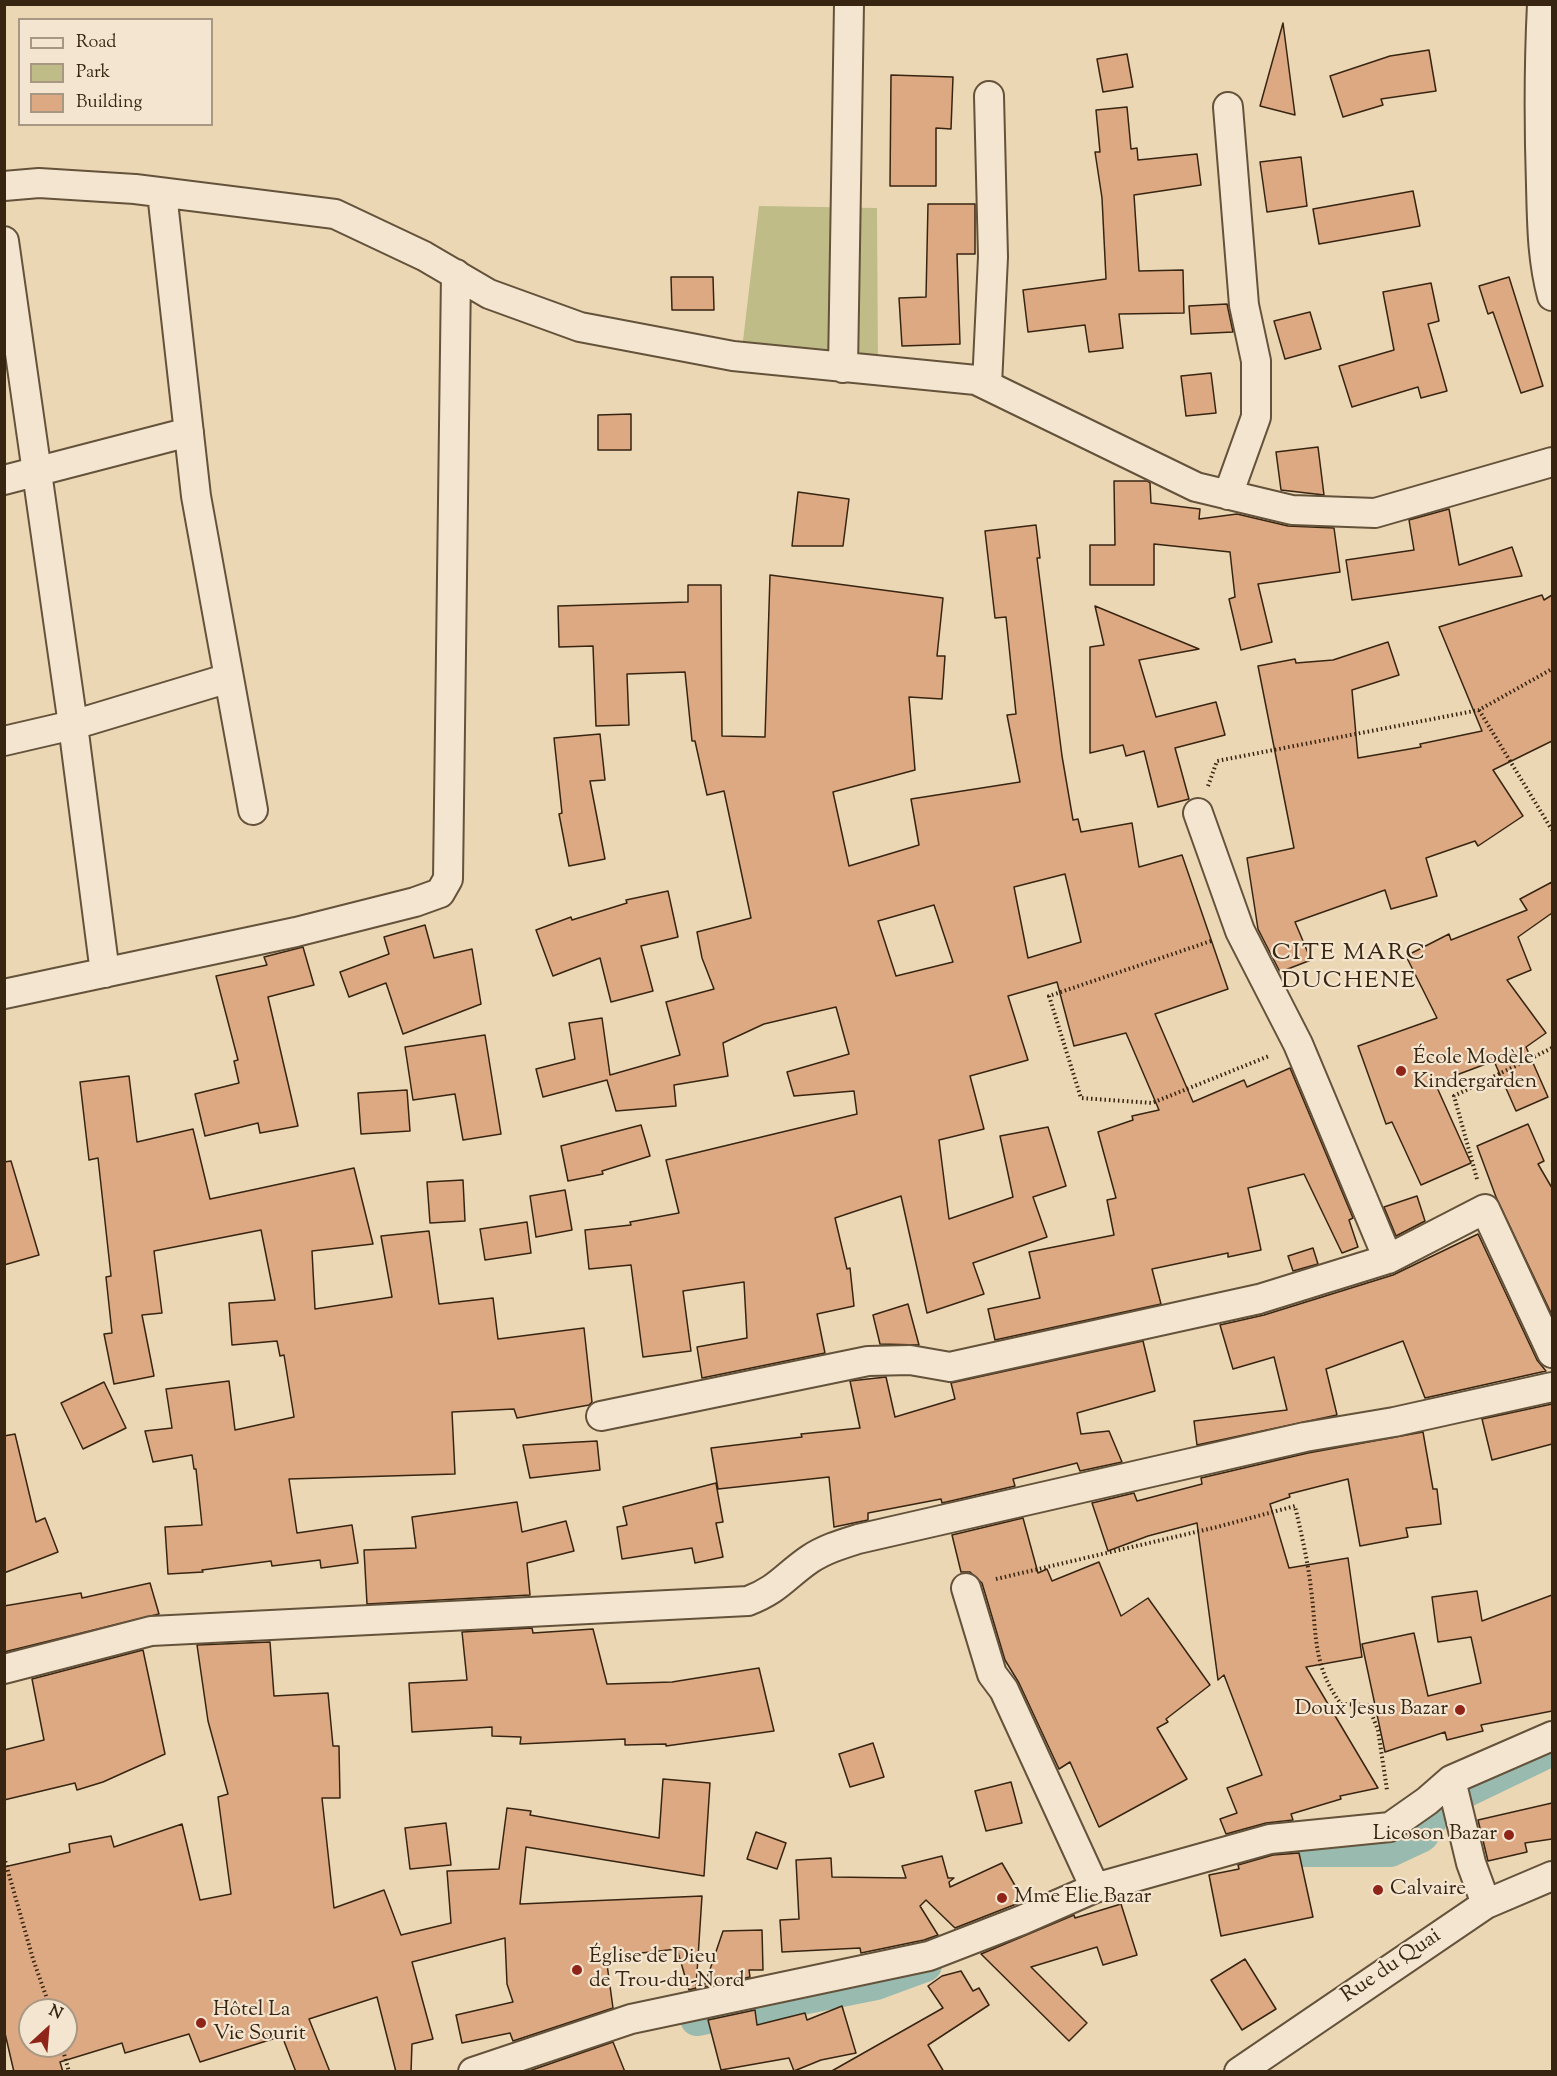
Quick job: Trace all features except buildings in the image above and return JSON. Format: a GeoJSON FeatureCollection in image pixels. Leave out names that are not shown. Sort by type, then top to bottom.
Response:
{"type":"FeatureCollection","features":[{"type":"Feature","properties":{"kind":"street"},"geometry":{"type":"LineString","coordinates":[[843,368],[849,4]]}},
{"type":"Feature","properties":{"kind":"street"},"geometry":{"type":"LineString","coordinates":[[1542,4],[1538,91],[1548,266],[1552,296]]}},
{"type":"Feature","properties":{"kind":"street"},"geometry":{"type":"LineString","coordinates":[[987,385],[993,257],[989,96]]}},
{"type":"Feature","properties":{"kind":"street"},"geometry":{"type":"LineString","coordinates":[[1228,107],[1244,305],[1256,361],[1256,417],[1228,495]]}},
{"type":"Feature","properties":{"kind":"street"},"geometry":{"type":"LineString","coordinates":[[4,186],[39,183],[162,193],[335,214],[424,256],[489,294],[580,327],[733,356],[976,380],[1196,487],[1292,510],[1375,513],[1552,462]]}},
{"type":"Feature","properties":{"kind":"street"},"geometry":{"type":"LineString","coordinates":[[162,193],[196,496],[253,810]]}},
{"type":"Feature","properties":{"kind":"street"},"geometry":{"type":"LineString","coordinates":[[4,242],[73,725],[105,973]]}},
{"type":"Feature","properties":{"kind":"street"},"geometry":{"type":"LineString","coordinates":[[4,994],[296,932],[415,902],[440,893],[448,879],[456,274]]}},
{"type":"Feature","properties":{"kind":"street"},"geometry":{"type":"LineString","coordinates":[[4,480],[189,432]]}},
{"type":"Feature","properties":{"kind":"street"},"geometry":{"type":"LineString","coordinates":[[4,741],[73,725],[229,678]]}},
{"type":"Feature","properties":{"kind":"street"},"geometry":{"type":"LineString","coordinates":[[1198,813],[1240,931],[1298,1044],[1388,1259]]}},
{"type":"Feature","properties":{"kind":"street"},"geometry":{"type":"LineString","coordinates":[[601,1416],[868,1361],[910,1360],[950,1367],[1259,1299],[1388,1259],[1485,1209],[1552,1353]]}},
{"type":"Feature","properties":{"kind":"street"},"geometry":{"type":"LineString","coordinates":[[4,1669],[151,1631],[748,1601],[772,1592],[811,1558],[835,1546],[858,1539],[1305,1437],[1394,1422],[1552,1388]]}},
{"type":"Feature","properties":{"kind":"street"},"geometry":{"type":"LineString","coordinates":[[966,1588],[992,1674],[1009,1701],[1095,1888]]}},
{"type":"Feature","properties":{"kind":"street"},"geometry":{"type":"LineString","coordinates":[[473,2072],[632,2019],[929,1956],[1022,1920],[1095,1888],[1270,1839],[1390,1827],[1427,1801],[1451,1780],[1552,1736]]}},
{"type":"Feature","properties":{"kind":"street"},"geometry":{"type":"LineString","coordinates":[[1451,1780],[1471,1863],[1486,1904]]}},
{"type":"Feature","properties":{"kind":"street","name":"Rue du Quai"},"geometry":{"type":"LineString","coordinates":[[1239,2072],[1486,1904],[1552,1876]]}},
{"type":"Feature","properties":{"kind":"path"},"geometry":{"type":"LineString","coordinates":[[1198,813],[1217,761],[1479,710],[1552,669]]}},
{"type":"Feature","properties":{"kind":"path"},"geometry":{"type":"LineString","coordinates":[[1479,710],[1552,830]]}},
{"type":"Feature","properties":{"kind":"path"},"geometry":{"type":"LineString","coordinates":[[1240,931],[1049,996],[1081,1098],[1152,1103],[1298,1044]]}},
{"type":"Feature","properties":{"kind":"path"},"geometry":{"type":"LineString","coordinates":[[1485,1209],[1454,1096],[1552,1048]]}},
{"type":"Feature","properties":{"kind":"path"},"geometry":{"type":"LineString","coordinates":[[966,1588],[1021,1571],[1096,1557],[1295,1506],[1311,1589],[1316,1646],[1324,1675],[1327,1684],[1341,1704],[1368,1705],[1378,1730],[1386,1770],[1390,1827]]}},
{"type":"Feature","properties":{"kind":"path"},"geometry":{"type":"LineString","coordinates":[[4,1857],[33,1959],[47,1998]]}},
{"type":"Feature","properties":{"kind":"green space"},"geometry":{"type":"Polygon","coordinates":[[[759,206],[877,208],[878,366],[742,349],[759,206]]]}},
{"type":"Feature","properties":{"kind":"waterway"},"geometry":{"type":"LineString","coordinates":[[1268,1850],[1390,1850],[1422,1835],[1440,1803],[1552,1749]]}},
{"type":"Feature","properties":{"kind":"waterway"},"geometry":{"type":"LineString","coordinates":[[697,2019],[876,1983],[925,1965]]}},
{"type":"Feature","properties":{"kind":"place","name":"École Modèle Kindergarden"},"geometry":{"type":"Point","coordinates":[1401,1071]}},
{"type":"Feature","properties":{"kind":"place","name":"Doux Jesus Bazar"},"geometry":{"type":"Point","coordinates":[1460,1710]}},
{"type":"Feature","properties":{"kind":"place","name":"Licoson Bazar"},"geometry":{"type":"Point","coordinates":[1509,1835]}},
{"type":"Feature","properties":{"kind":"place","name":"Calvaire"},"geometry":{"type":"Point","coordinates":[1378,1890]}},
{"type":"Feature","properties":{"kind":"place","name":"Mme Elie Bazar"},"geometry":{"type":"Point","coordinates":[1002,1898]}},
{"type":"Feature","properties":{"kind":"place","name":"Église de Dieu de Trou-du-Nord"},"geometry":{"type":"Point","coordinates":[577,1970]}},
{"type":"Feature","properties":{"kind":"place","name":"Hôtel La Vie Sourit"},"geometry":{"type":"Point","coordinates":[201,2023]}},
{"type":"Feature","properties":{"kind":"district","name":"CITE MARC DUCHENE"},"geometry":{"type":"Point","coordinates":[1349,969]}}]}
